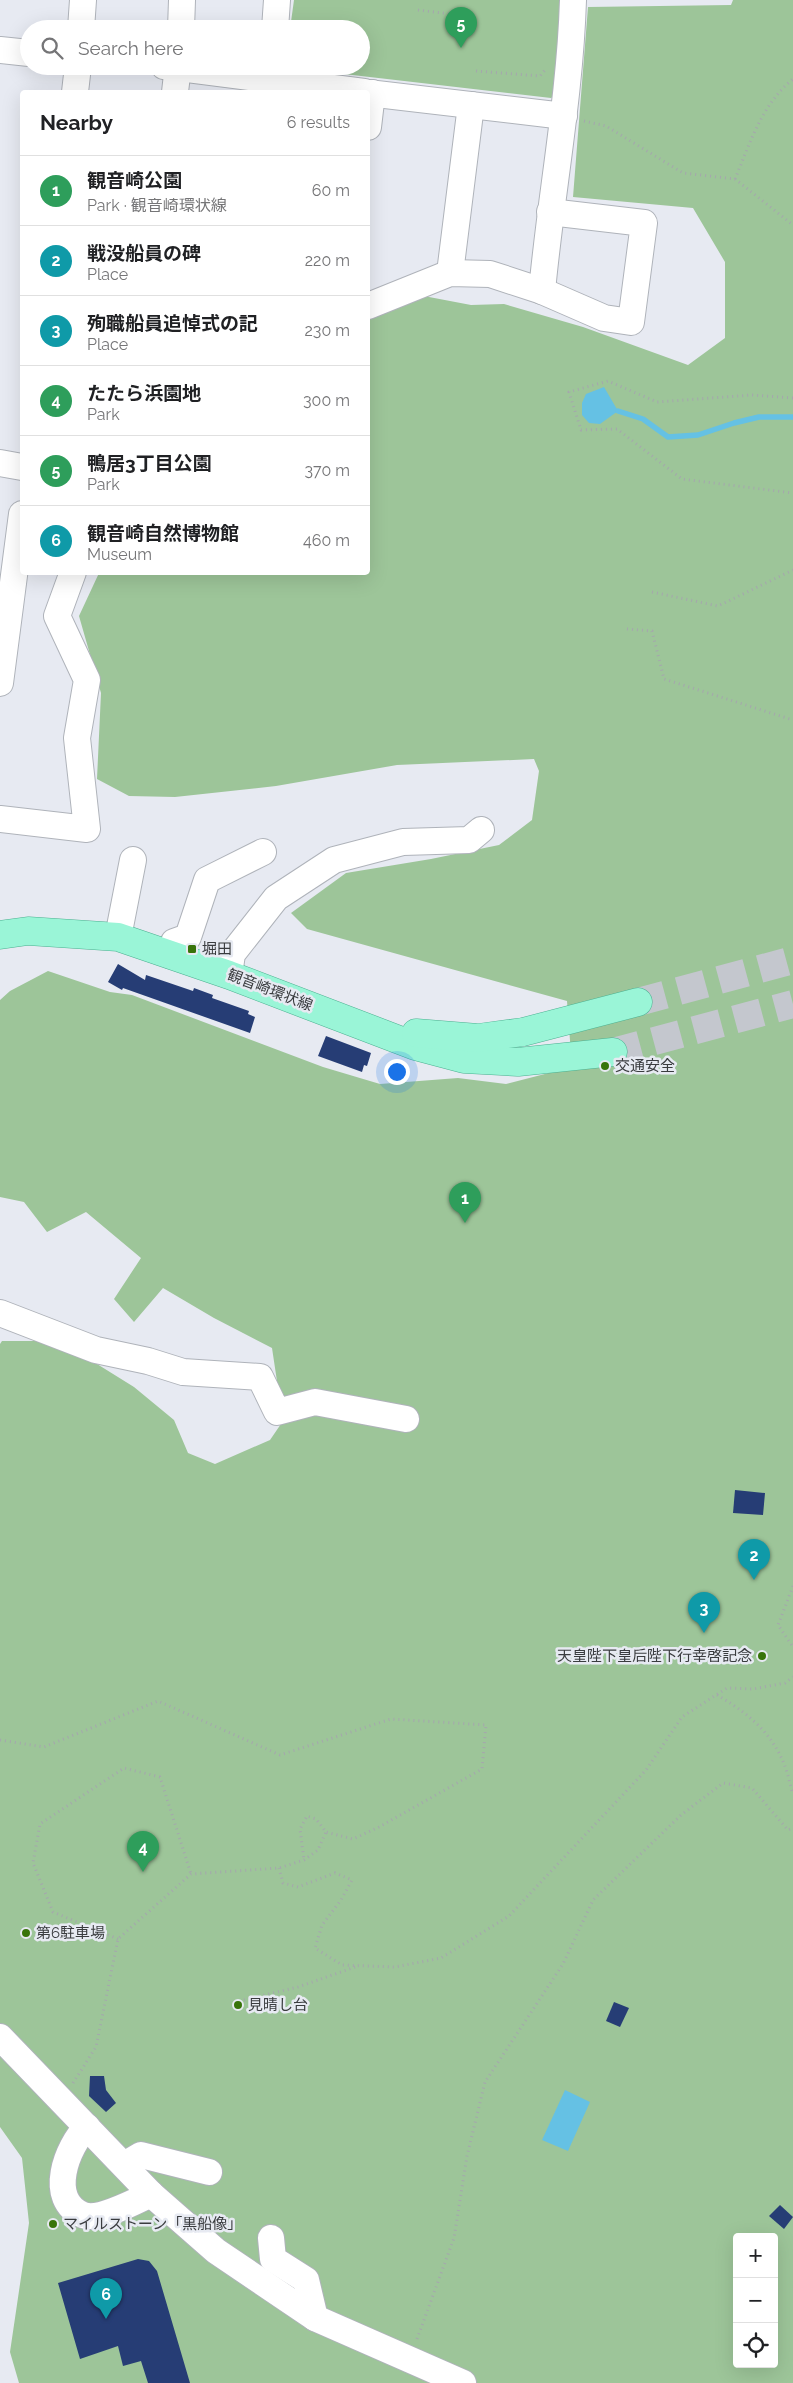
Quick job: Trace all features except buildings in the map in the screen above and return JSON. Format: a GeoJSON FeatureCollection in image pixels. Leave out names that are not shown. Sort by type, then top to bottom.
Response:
{"type":"FeatureCollection","features":[{"type":"Feature","properties":{"kind":"main road","name":"観音崎環状線"},"geometry":{"type":"LineString","coordinates":[[0,935],[28,931],[118,937],[229,974],[415,1046],[464,1059],[518,1062],[613,1052]]}},
{"type":"Feature","properties":{"kind":"main road","name":"観音崎環状線"},"geometry":{"type":"LineString","coordinates":[[363,1026],[420,1034],[478,1038],[523,1032],[638,1002]]}},
{"type":"Feature","properties":{"kind":"street"},"geometry":{"type":"LineString","coordinates":[[82,20],[83,0]]}},
{"type":"Feature","properties":{"kind":"street"},"geometry":{"type":"LineString","coordinates":[[181,20],[182,0]]}},
{"type":"Feature","properties":{"kind":"street"},"geometry":{"type":"LineString","coordinates":[[276,20],[277,0]]}},
{"type":"Feature","properties":{"kind":"street"},"geometry":{"type":"LineString","coordinates":[[542,291],[550,212],[564,116],[573,0]]}},
{"type":"Feature","properties":{"kind":"street"},"geometry":{"type":"LineString","coordinates":[[0,50],[20,52]]}},
{"type":"Feature","properties":{"kind":"street"},"geometry":{"type":"LineString","coordinates":[[75,90],[77,75]]}},
{"type":"Feature","properties":{"kind":"street"},"geometry":{"type":"LineString","coordinates":[[202,75],[271,80],[346,90]]}},
{"type":"Feature","properties":{"kind":"street"},"geometry":{"type":"LineString","coordinates":[[370,93],[564,116]]}},
{"type":"Feature","properties":{"kind":"street"},"geometry":{"type":"LineString","coordinates":[[450,273],[471,105]]}},
{"type":"Feature","properties":{"kind":"street"},"geometry":{"type":"LineString","coordinates":[[370,305],[450,273],[490,274],[542,291],[604,318],[631,322],[644,223],[550,212]]}},
{"type":"Feature","properties":{"kind":"street"},"geometry":{"type":"LineString","coordinates":[[0,463],[20,467]]}},
{"type":"Feature","properties":{"kind":"street"},"geometry":{"type":"LineString","coordinates":[[0,683],[20,529]]}},
{"type":"Feature","properties":{"kind":"street"},"geometry":{"type":"LineString","coordinates":[[0,819],[87,830],[78,738],[87,680],[57,616],[72,575]]}},
{"type":"Feature","properties":{"kind":"street"},"geometry":{"type":"LineString","coordinates":[[229,974],[232,954],[276,898],[334,860],[404,842],[469,840],[482,830]]}},
{"type":"Feature","properties":{"kind":"street"},"geometry":{"type":"LineString","coordinates":[[170,955],[174,942],[188,937],[207,880],[263,852]]}},
{"type":"Feature","properties":{"kind":"street"},"geometry":{"type":"LineString","coordinates":[[118,937],[133,860]]}},
{"type":"Feature","properties":{"kind":"street"},"geometry":{"type":"LineString","coordinates":[[0,1313],[96,1350],[148,1360],[183,1372],[260,1377],[277,1412],[315,1402],[406,1419]]}},
{"type":"Feature","properties":{"kind":"street"},"geometry":{"type":"LineString","coordinates":[[0,2038],[152,2194],[216,2252],[315,2318],[410,2358],[463,2383]]}},
{"type":"Feature","properties":{"kind":"street"},"geometry":{"type":"LineString","coordinates":[[87,2127],[78,2136],[68,2153],[63,2172],[63,2192],[71,2206],[84,2215],[98,2216],[152,2194]]}},
{"type":"Feature","properties":{"kind":"street"},"geometry":{"type":"LineString","coordinates":[[124,2166],[141,2155],[209,2172]]}},
{"type":"Feature","properties":{"kind":"street"},"geometry":{"type":"LineString","coordinates":[[270,2238],[273,2259],[306,2280],[315,2318]]}},
{"type":"Feature","properties":{"kind":"path"},"geometry":{"type":"LineString","coordinates":[[418,10],[458,15]]}},
{"type":"Feature","properties":{"kind":"path"},"geometry":{"type":"LineString","coordinates":[[476,71],[540,76],[550,64]]}},
{"type":"Feature","properties":{"kind":"path"},"geometry":{"type":"LineString","coordinates":[[735,179],[765,110],[779,90],[793,79]]}},
{"type":"Feature","properties":{"kind":"path"},"geometry":{"type":"LineString","coordinates":[[564,116],[606,126],[683,173],[735,179],[793,225]]}},
{"type":"Feature","properties":{"kind":"path"},"geometry":{"type":"LineString","coordinates":[[793,398],[752,395],[657,402],[608,381],[569,392],[581,430],[617,430],[682,479],[793,493]]}},
{"type":"Feature","properties":{"kind":"path"},"geometry":{"type":"LineString","coordinates":[[652,592],[718,606],[793,570]]}},
{"type":"Feature","properties":{"kind":"path"},"geometry":{"type":"LineString","coordinates":[[627,629],[652,631],[664,679],[793,720]]}},
{"type":"Feature","properties":{"kind":"path"},"geometry":{"type":"LineString","coordinates":[[793,1586],[778,1624],[793,1647]]}},
{"type":"Feature","properties":{"kind":"path"},"geometry":{"type":"LineString","coordinates":[[279,1868],[283,1883],[298,1887],[335,1873],[352,1880],[341,1900],[322,1925],[315,1948],[342,1965],[395,1967],[441,1958],[509,1916],[646,1770],[682,1717],[727,1688],[753,1689],[785,1683],[793,1677]]}},
{"type":"Feature","properties":{"kind":"path"},"geometry":{"type":"LineString","coordinates":[[717,1695],[737,1706],[762,1728],[782,1757],[793,1794]]}},
{"type":"Feature","properties":{"kind":"path"},"geometry":{"type":"LineString","coordinates":[[0,1740],[44,1747],[158,1701],[280,1755],[391,1719],[486,1725],[482,1769],[353,1839],[326,1832],[316,1819],[307,1816],[300,1829],[304,1860]]}},
{"type":"Feature","properties":{"kind":"path"},"geometry":{"type":"LineString","coordinates":[[118,1939],[53,1912],[33,1863],[40,1824],[124,1768],[160,1777],[191,1874]]}},
{"type":"Feature","properties":{"kind":"path"},"geometry":{"type":"LineString","coordinates":[[410,2358],[454,2238],[467,2156],[486,2082],[564,1964],[593,1900],[681,1815],[723,1783],[752,1788],[788,1830],[793,1828]]}},
{"type":"Feature","properties":{"kind":"path"},"geometry":{"type":"LineString","coordinates":[[62,2101],[96,2047],[118,1939],[191,1874],[279,1868],[304,1860],[318,1850],[326,1832]]}},
{"type":"Feature","properties":{"kind":"path"},"geometry":{"type":"LineString","coordinates":[[244,2000],[298,1987],[360,1966]]}},
{"type":"Feature","properties":{"kind":"green space"},"geometry":{"type":"Polygon","coordinates":[[[294,0],[565,0],[557,94],[551,98],[352,75],[370,75],[370,20],[291,20],[294,0]]]}},
{"type":"Feature","properties":{"kind":"green space"},"geometry":{"type":"Polygon","coordinates":[[[733,0],[793,0],[793,2383],[19,2383],[10,2352],[29,2223],[22,2158],[0,2127],[0,1344],[2,1341],[45,1341],[97,1364],[134,1387],[174,1420],[188,1453],[215,1464],[270,1440],[283,1421],[272,1348],[214,1318],[163,1288],[134,1322],[114,1299],[141,1258],[86,1212],[47,1232],[24,1202],[0,1197],[0,1000],[10,991],[48,971],[110,992],[132,995],[323,1067],[380,1084],[458,1078],[506,1084],[572,1067],[567,1001],[307,929],[291,913],[346,873],[431,859],[499,845],[532,820],[539,771],[534,759],[397,765],[276,786],[175,797],[129,796],[97,779],[101,693],[79,616],[98,575],[370,575],[370,313],[408,293],[471,305],[504,304],[583,327],[688,365],[725,338],[725,262],[693,208],[573,197],[588,7],[731,5],[733,0]]]}},
{"type":"Feature","properties":{"kind":"water"},"geometry":{"type":"Polygon","coordinates":[[[604,387],[618,411],[600,424],[589,423],[582,415],[582,403],[586,394],[604,387]]]}},
{"type":"Feature","properties":{"kind":"water"},"geometry":{"type":"Polygon","coordinates":[[[565,2090],[590,2102],[568,2151],[542,2140],[565,2090]]]}},
{"type":"Feature","properties":{"kind":"waterway"},"geometry":{"type":"LineString","coordinates":[[618,411],[643,419],[668,437],[698,435],[759,417],[793,417]]}},
{"type":"Feature","properties":{"kind":"tunnel"},"geometry":{"type":"LineString","coordinates":[[638,1002],[793,960]]}},
{"type":"Feature","properties":{"kind":"tunnel"},"geometry":{"type":"LineString","coordinates":[[613,1052],[793,1004]]}},
{"type":"Feature","properties":{"kind":"place","name":"鴨居3丁目公園"},"geometry":{"type":"Point","coordinates":[461,48]}},
{"type":"Feature","properties":{"kind":"place","name":"堀田"},"geometry":{"type":"Point","coordinates":[192,949]}},
{"type":"Feature","properties":{"kind":"place","name":"交通安全"},"geometry":{"type":"Point","coordinates":[605,1066]}},
{"type":"Feature","properties":{"kind":"place","name":"観音崎公園"},"geometry":{"type":"Point","coordinates":[465,1223]}},
{"type":"Feature","properties":{"kind":"place","name":"戦没船員の碑"},"geometry":{"type":"Point","coordinates":[754,1580]}},
{"type":"Feature","properties":{"kind":"place","name":"殉職船員追悼式の記"},"geometry":{"type":"Point","coordinates":[704,1633]}},
{"type":"Feature","properties":{"kind":"place","name":"天皇陛下皇后陛下行幸啓記念"},"geometry":{"type":"Point","coordinates":[762,1656]}},
{"type":"Feature","properties":{"kind":"place","name":"たたら浜園地"},"geometry":{"type":"Point","coordinates":[143,1872]}},
{"type":"Feature","properties":{"kind":"place","name":"第6駐車場"},"geometry":{"type":"Point","coordinates":[26,1933]}},
{"type":"Feature","properties":{"kind":"place","name":"見晴し台"},"geometry":{"type":"Point","coordinates":[238,2005]}},
{"type":"Feature","properties":{"kind":"place","name":"マイルストーン「黒船像」"},"geometry":{"type":"Point","coordinates":[53,2224]}},
{"type":"Feature","properties":{"kind":"place","name":"観音崎自然博物館"},"geometry":{"type":"Point","coordinates":[106,2319]}}]}
